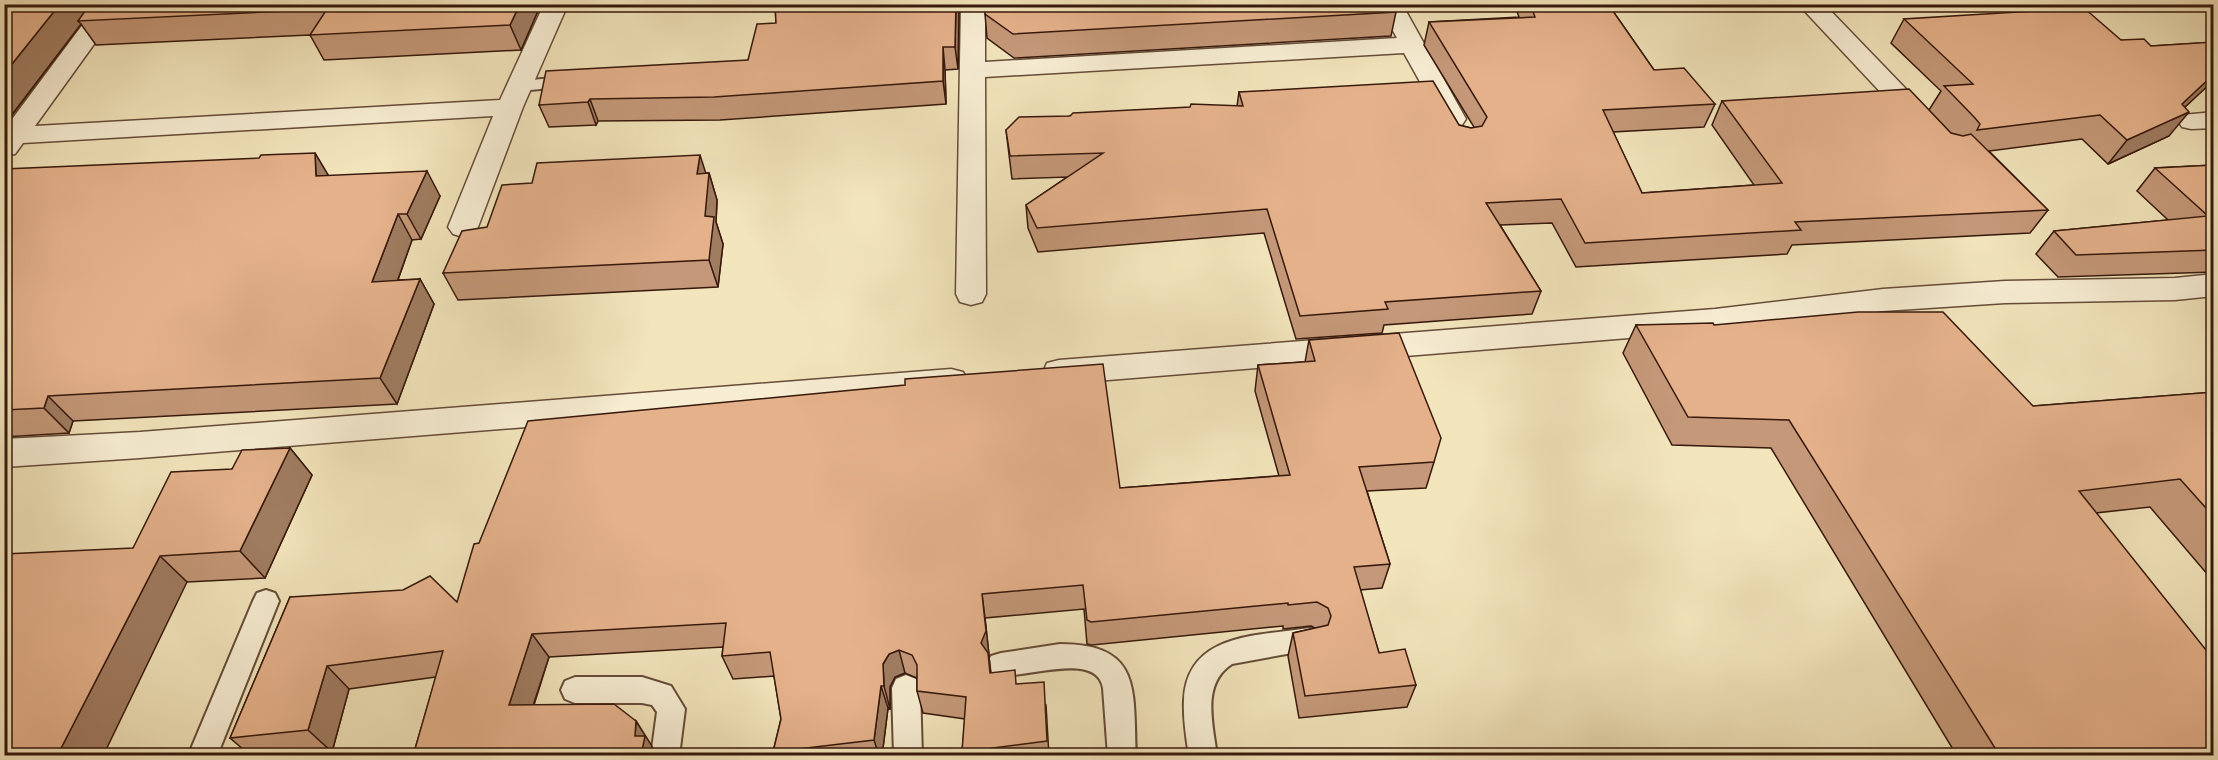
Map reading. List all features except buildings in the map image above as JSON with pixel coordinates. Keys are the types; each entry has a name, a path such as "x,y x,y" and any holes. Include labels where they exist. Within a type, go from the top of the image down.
{"street":[{"path":"10,142 111,4"},
{"path":"463,227 515,96 556,4"},
{"path":"971,294 973,4"},
{"path":"1390,4 1410,45 1465,141"},
{"path":"1810,4 1940,140"},
{"path":"973,70 1410,45"},
{"path":"10,142 515,96"},
{"path":"1024,375 1715,320 1883,300 2005,292 2175,289 2214,285"},
{"path":"4,453 140,445 979,378"}],"lane":[{"path":"515,96 589,80"},
{"path":"202,756 267,602"},
{"path":"1203,756 1196,698 1198,686 1210,664 1227,653 1310,639"},
{"path":"1001,666 1073,656 1082,656 1100,662 1113,673 1117,687 1122,756"},
{"path":"906,688 908,756"},
{"path":"575,690 642,690 661,695 671,708 665,756"}]}
